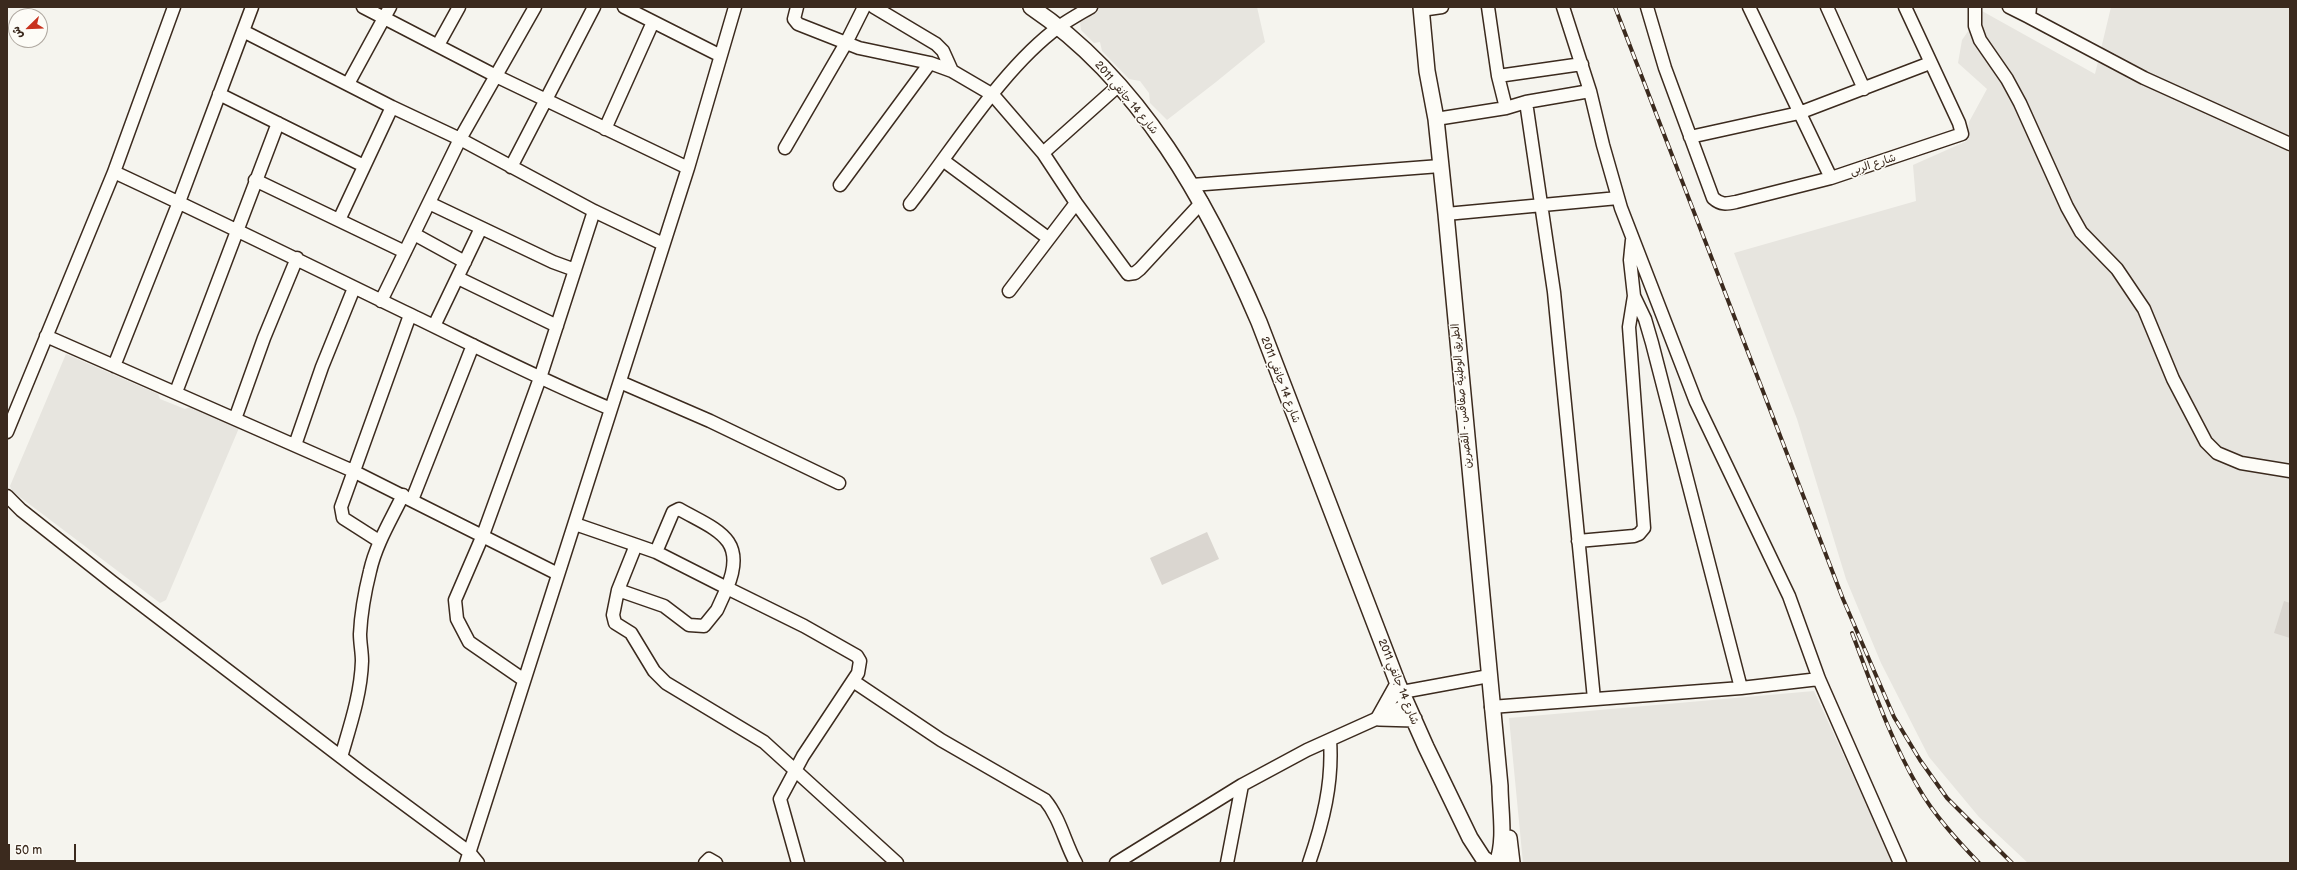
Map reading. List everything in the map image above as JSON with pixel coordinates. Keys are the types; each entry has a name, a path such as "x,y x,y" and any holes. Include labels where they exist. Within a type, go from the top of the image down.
{"main road":[{"name":"شارع 14 جانفي 2011","path":"1031,7 1060,26 1118,86 1155,130 1202,202 1235,266 1259,322 1402,694 1452,802 1476,849 1490,863"},
{"name":"الطريق الوطنية صفاقس - القصرين","path":"1421,8 1427,71 1436,119 1446,214 1491,707 1500,786 1502,841 1501,854 1497,863"},
{"path":"1379,718 1402,694"},
{"path":"1379,718 1414,719"},
{"name":"الطريق الوطنية صفاقس - القصرين","path":"1500,786 1505,805 1512,863"},
{"name":"شارع 14 جانفي 2011","path":"1452,802 1474,863"}],"street":[{"path":"7,432 114,172 174,7"},
{"path":"114,366 179,202 252,7"},
{"path":"363,7 387,12 438,45 496,76 688,168"},
{"path":"438,45 459,7"},
{"path":"382,301 460,139 536,7"},
{"path":"511,167 547,101 594,7"},
{"path":"626,7 719,55"},
{"path":"468,858 688,168 719,55 735,7"},
{"path":"797,7 794,15 794,21 846,43 930,63 952,70 992,94 1043,153 1076,203 1126,272 1132,274 1140,269 1202,202"},
{"path":"785,148 846,43 864,7"},
{"path":"874,7 936,44 944,51 952,70"},
{"path":"910,204 944,161 992,94 1023,60 1060,26 1091,7"},
{"path":"1421,8 1442,7"},
{"path":"1488,7 1498,76 1506,108"},
{"path":"1563,7 1590,91 1618,198 1696,402 1789,596 1818,679 1900,863"},
{"path":"1647,7 1656,41 1690,137 1714,198 1719,203 1725,204 1831,178 1749,7"},
{"path":"1827,7 1864,89"},
{"name":"شارع الربى","path":"1831,178 1962,134 1959,123 1905,7"},
{"path":"1976,7 1974,26 1980,40 2007,79 2020,103 2067,207 2081,232 2117,269 2144,309 2174,379 2206,442 2217,453 2241,463 2290,471"},
{"path":"2009,7 2030,12 2144,78 2290,144"},
{"path":"348,84 387,12"},
{"path":"606,129 653,22"},
{"path":"243,30 392,107 460,139 594,211 663,244"},
{"path":"840,185 930,63"},
{"path":"1690,137 1799,113 1930,63"},
{"path":"1498,76 1582,64"},
{"path":"1043,153 1118,86"},
{"path":"1436,119 1506,108 1526,102 1590,91"},
{"path":"219,94 364,166"},
{"path":"1526,102 1554,292 1594,699"},
{"path":"339,220 392,107"},
{"path":"176,392 255,180 278,123"},
{"path":"944,161 1048,238"},
{"path":"1192,185 1440,166"},
{"path":"114,172 297,258 354,288 540,378 611,409"},
{"path":"255,180 405,252"},
{"path":"1446,214 1618,198"},
{"path":"429,203 553,262 575,270"},
{"path":"1009,291 1076,203"},
{"path":"524,680 469,642 457,619 455,600 483,535 540,378 594,211"},
{"path":"434,326 458,278 464,262 482,228"},
{"path":"414,234 464,262"},
{"path":"1578,541 1634,536 1639,534 1644,528 1629,327 1634,296 1630,260 1632,237"},
{"path":"235,419 264,338 297,258"},
{"path":"458,278 557,326"},
{"path":"295,445 322,367 354,288"},
{"path":"1634,296 1645,319 1652,344 1741,688"},
{"path":"379,541 343,518 341,507 410,315"},
{"path":"46,336 353,471 558,574"},
{"path":"341,757 352,718 359,684 362,662 360,635 362,613 370,571 379,541 408,498 473,345"},
{"path":"620,382 710,421 839,483"},
{"path":"7,496 21,510 78,555 341,757 468,858 478,863"},
{"path":"618,590 664,606 689,625 698,627 704,626 717,610 733,574 733,550 729,540 718,531 679,509 674,512 656,552"},
{"path":"575,524 656,552 804,626 857,656 861,666 853,681 795,771 780,801 798,863"},
{"path":"636,545 618,590 613,615 614,623 631,632 654,671 666,683 764,742 897,863"},
{"path":"1116,863 1242,785 1330,740 1379,718 1402,694 1489,676"},
{"path":"1491,707 1741,688 1818,679"},
{"path":"853,681 941,740 1045,800 1053,809 1064,839 1076,863"},
{"path":"1309,863 1325,812 1332,767 1330,740"},
{"path":"1227,863 1242,785"},
{"path":"705,863 709,859 716,863"}],"shaded area":[{"path":"1100,7 1257,7 1265,42 1167,120 1150,103 1149,93 1140,81 1129,79 1102,51 1100,42 1094,43 1081,30 1080,22"},
{"path":"2111,7 2290,7 2290,863 2028,863 1979,817 1929,757 1881,663 1846,579 1797,419 1734,253 1916,201 1913,165 1967,141 1969,122 1987,89 1958,63 1962,40 1982,11 2095,74"},
{"path":"66,354 158,394 160,399 185,409 190,407 239,428 166,600 160,603 12,491 10,486"},
{"path":"1207,532 1219,559 1162,585 1150,558"},
{"path":"2284,601 2290,603 2290,638 2274,633"},
{"path":"1814,691 1893,863 1523,863 1509,718"}],"railway":[{"path":"1615,7 1843,599 1894,717 1920,760 1947,798 2012,863"},
{"path":"1852,633 1890,731 1908,769 1924,797 1939,817 1979,863"}]}
